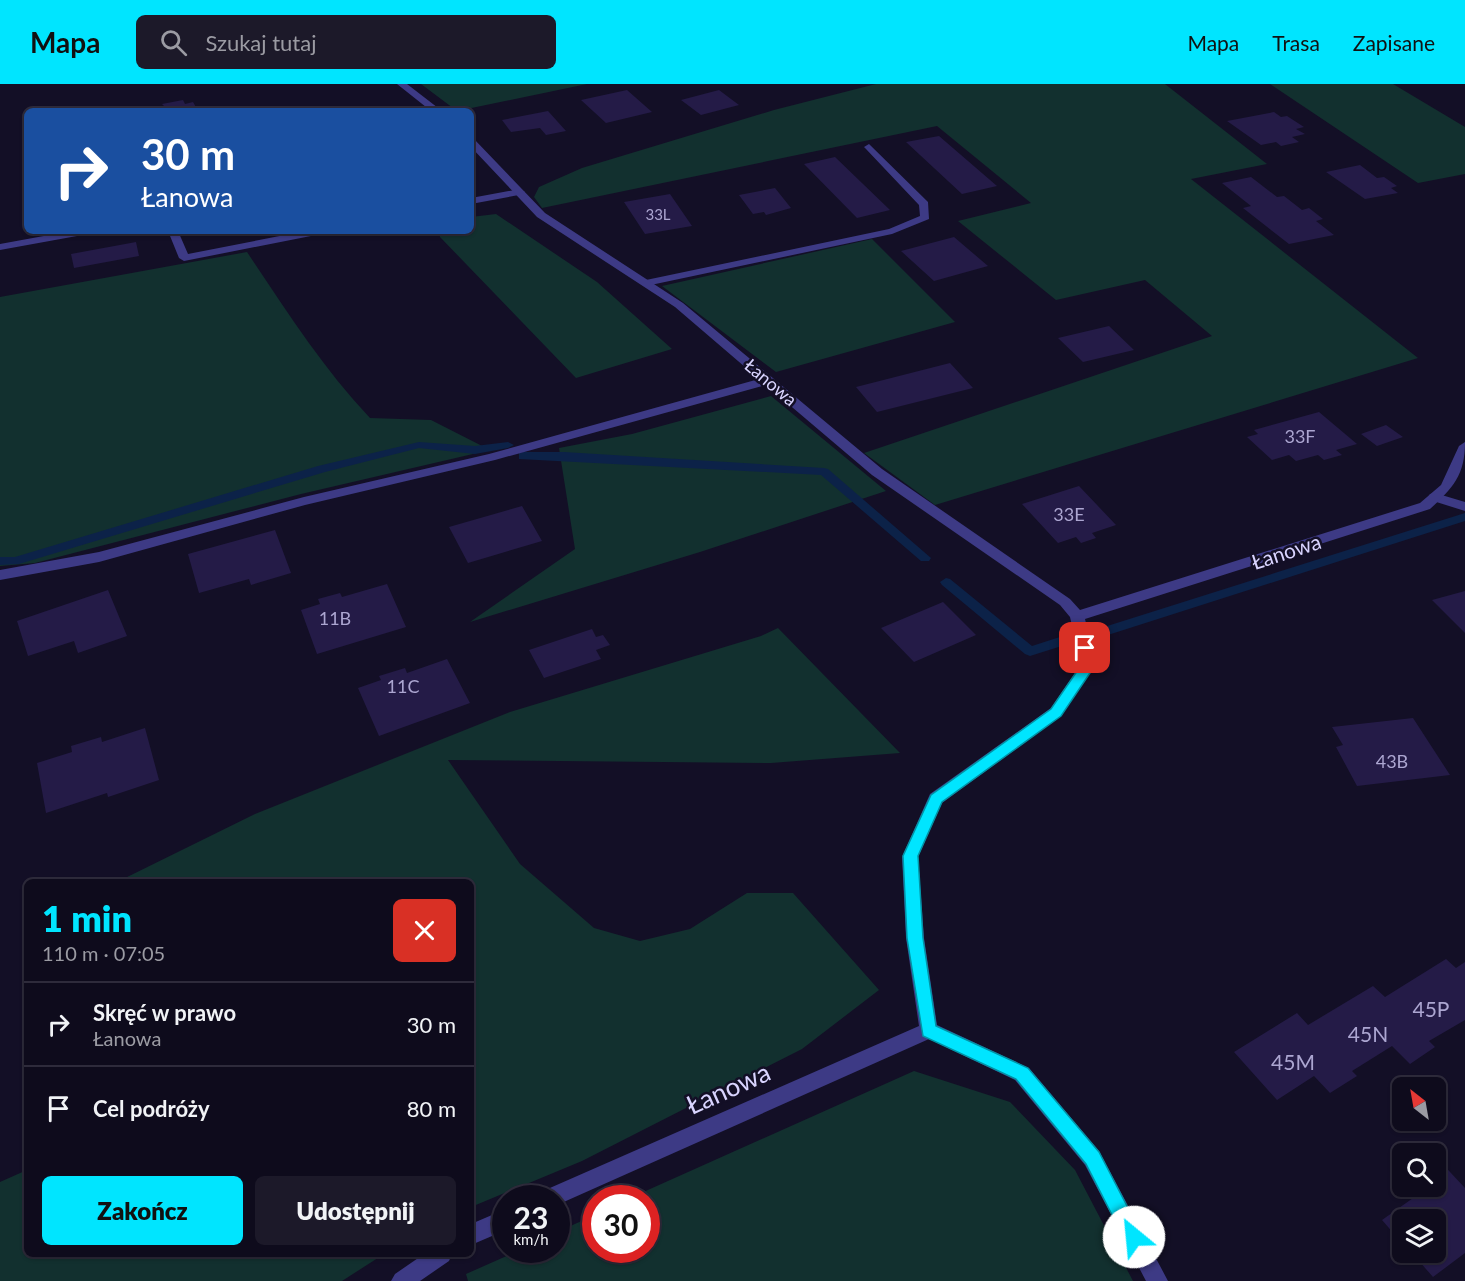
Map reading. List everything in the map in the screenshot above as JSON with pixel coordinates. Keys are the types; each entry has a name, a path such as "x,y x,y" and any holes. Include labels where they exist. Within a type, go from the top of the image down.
{"street":[{"path":"401,84 433,108"},
{"name":"Łanowa","path":"474,144 541,215 679,305 877,472 1065,602 1077,616 1425,506 1447,487 1465,446"},
{"path":"646,283 892,231 925,218 924,204 869,147"},
{"path":"474,200 520,192"},
{"path":"0,247 72,234"},
{"path":"174,234 184,258 306,234"},
{"path":"0,574 99,557 304,501 491,457 770,380"},
{"path":"1435,497 1465,507"},
{"path":"1077,616 1089,664 1056,712 936,799 910,856 915,938 929,1030 1022,1074 1092,1158 1157,1281"},
{"name":"Łanowa","path":"570,1189 929,1030"},
{"path":"474,1234 492,1225"},
{"path":"402,1281 438,1257"}],"green space":[{"path":"421,84 587,84 471,108 453,108"},
{"path":"876,84 1165,84 1267,164 1191,179 1418,358 935,505 864,453 1212,336 1145,280 1056,300 958,221 1031,203 937,126 542,208 534,197 539,187 582,168 774,110"},
{"path":"1270,84 1393,84 1465,127 1465,174 1418,183"},
{"path":"496,214 597,282 672,349 576,378 440,237 440,234 474,234 474,217"},
{"path":"872,239 955,322 776,372 662,286"},
{"path":"247,252 320,358 370,418 431,420 490,450 301,494 35,563 0,566 0,297"},
{"path":"771,396 886,491 700,552 470,622 575,549 559,448 632,434"},
{"path":"778,628 900,753 771,763 448,760 520,864 594,928 640,941 690,929 747,893 793,893 879,990 802,1049 582,1161 524,1185 492,1185 492,1198 474,1206 474,879 123,879 255,814 510,712 761,636"},
{"path":"914,1071 1010,1102 1075,1170 1133,1281 468,1281 466,1274 492,1262 570,1263 570,1226 582,1221 582,1263 660,1263 659,1185"},
{"path":"24,1171 24,1257 379,1257 342,1281 0,1281 0,1182"}],"building":[{"path":"627,90 652,112 606,123 581,100"},
{"path":"719,90 739,105 701,115 681,100"},
{"path":"183,100 185,104 193,102 196,108 156,108 164,106 162,104"},
{"path":"548,111 566,131 546,135 540,128 511,132 502,120"},
{"path":"1274,112 1281,117 1287,116 1304,127 1296,129 1305,134 1292,137 1299,142 1281,146 1276,142 1261,145 1227,121"},
{"path":"939,136 997,186 962,194 906,142"},
{"path":"835,157 890,210 857,218 804,164"},
{"path":"1360,165 1377,178 1384,177 1397,186 1391,188 1398,193 1365,199 1326,172"},
{"path":"1251,177 1277,197 1284,196 1302,210 1309,208 1323,219 1316,221 1334,235 1289,244 1243,208 1251,206 1222,183"},
{"path":"775,188 791,208 766,215 764,212 753,214 739,195"},
{"path":"670,194 692,226 645,234 624,202"},
{"path":"954,237 988,266 934,281 901,251"},
{"path":"136,242 139,256 74,268 71,254"},
{"path":"1109,326 1134,350 1083,362 1058,338"},
{"path":"950,363 973,388 877,412 856,387"},
{"path":"1319,412 1357,444 1336,450 1342,455 1324,460 1318,455 1296,461 1289,455 1272,460 1247,437 1258,434 1254,430"},
{"path":"1386,425 1403,437 1377,446 1361,434"},
{"path":"1079,486 1116,525 1092,533 1096,538 1081,543 1076,537 1058,543 1022,504"},
{"path":"522,506 542,541 468,563 449,527"},
{"path":"275,530 291,573 251,585 249,579 199,593 188,554"},
{"path":"387,584 406,627 317,654 301,610 320,604 318,599 340,593 342,597"},
{"path":"108,590 127,636 78,653 74,641 28,656 17,621"},
{"path":"1465,591 1465,633 1432,600"},
{"path":"943,602 976,635 914,662 881,628"},
{"path":"592,629 596,637 603,635 610,645 596,650 601,659 544,678 529,650"},
{"path":"447,659 470,703 379,736 358,688 381,680 379,676 405,668 407,673"},
{"path":"1413,718 1450,775 1357,786 1336,747 1343,745 1332,727"},
{"path":"145,728 159,780 108,797 107,793 46,813 37,763 72,752 71,746 101,737 102,742"},
{"path":"1446,959 1456,968 1465,962 1465,1020 1429,1041 1435,1047 1410,1064 1392,1046 1352,1071 1357,1076 1330,1093 1314,1076 1277,1100 1234,1052 1297,1013 1308,1025 1373,986 1385,997"},
{"path":"1446,1168 1465,1188 1465,1253 1433,1277 1421,1263 1446,1263 1446,1209 1398,1209 1415,1197 1446,1197"},
{"path":"1392,1213 1392,1232 1382,1220"}],"waterway":[{"path":"0,561 15,561 322,469 419,445 475,450 508,445"},
{"path":"523,456 564,456 824,472 925,558"},
{"path":"1106,631 1465,517"},
{"path":"946,582 1030,651 1063,641"}],"route":[{"path":"1085,648 1089,664 1056,712 936,799 910,856 915,938 929,1030 1022,1074 1092,1158 1134,1237"}]}
